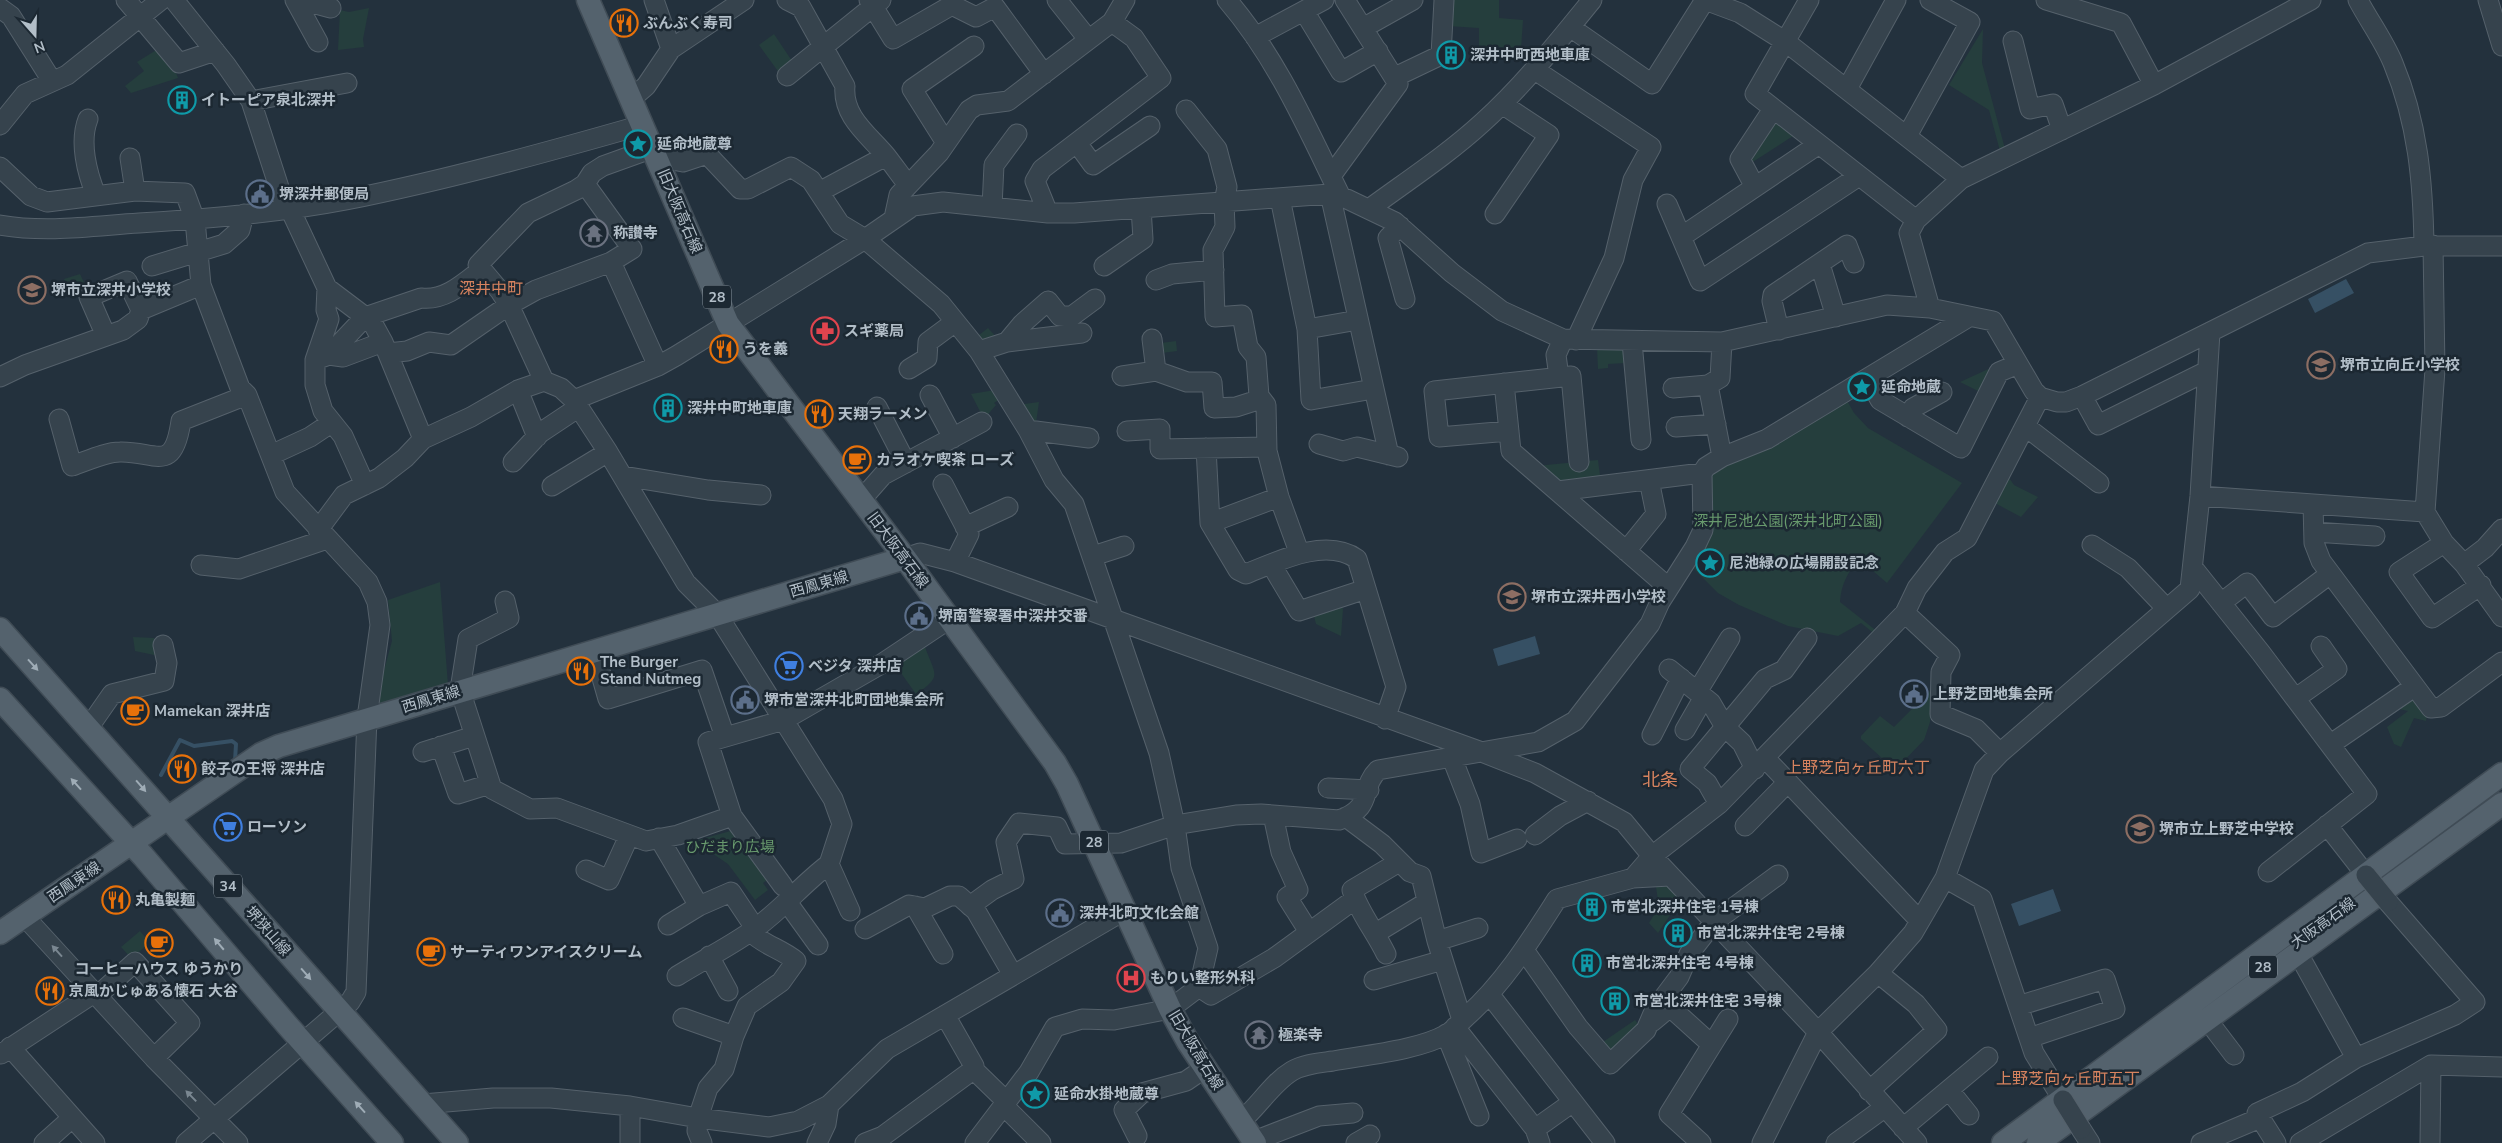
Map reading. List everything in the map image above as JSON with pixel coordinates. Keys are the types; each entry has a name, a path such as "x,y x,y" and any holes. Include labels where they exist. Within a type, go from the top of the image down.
{"main road":[{"name":"旧大阪高石線","path":"588,0 728,324 905,558 1055,763 1068,784 1170,1009 1205,1068 1255,1142"},
{"name":"西鳳東線","path":"0,933 260,754 367,718 905,558"},
{"name":"堺狭山線","path":"0,629 457,1143"},
{"path":"0,699 130,843 392,1143"},
{"path":"2003,1143 2502,774"},
{"name":"大阪高石線","path":"2022,1143 2334,915 2502,788"},
{"name":"大阪高石線","path":"2038,1143 2502,804"},
{"path":"2063,1143 2086,1136 2215,1030 2388,902 2502,821"}],"street":[{"path":"126,0 179,63 215,50"},
{"path":"0,125 25,94 67,75 162,0"},
{"path":"174,0 215,50 251,101 288,209 327,288 372,322 385,348 423,439"},
{"path":"295,0 318,42"},
{"path":"301,0 330,8"},
{"path":"654,0 671,49"},
{"path":"631,99 646,86 671,49 744,0"},
{"path":"787,0 801,7 845,86 844,98 848,109 864,133 886,156 908,185"},
{"path":"1057,0 1088,39"},
{"path":"1255,37 1324,0"},
{"path":"1334,189 1398,84 1345,0"},
{"path":"1363,28 1413,0"},
{"path":"1395,77 1442,55 1444,0"},
{"path":"1369,209 1452,149 1502,104 1535,70 1592,0"},
{"path":"1570,27 1652,84 1705,0 1743,6 1961,179"},
{"path":"1809,0 1755,94 1916,220"},
{"path":"1847,89 1896,0"},
{"path":"1907,136 1970,22 1930,0"},
{"path":"2046,0 2122,23 2154,84"},
{"path":"1930,308 1909,233 1916,220 1961,179 2154,84 2282,7 2311,0"},
{"path":"2358,0 2393,62 2415,126 2429,246 2435,369 2424,512 2444,544 2481,585 2502,617"},
{"path":"2488,0 2501,36"},
{"path":"787,76 874,2 893,39 952,4 976,18 996,7 1044,74"},
{"path":"1233,2 1281,77 1334,189 1358,320 1373,389 1394,456 1357,446 1343,451 1319,444"},
{"path":"894,218 899,195 946,143 969,110 978,106 1008,101 1088,39 1118,7 1134,38 1161,78 1042,170 1035,181 1048,213"},
{"path":"0,8 11,16 52,81"},
{"path":"1304,11 1341,72 1378,51"},
{"path":"2013,41 2030,109 2053,104 2062,130"},
{"path":"946,143 912,89 974,46"},
{"path":"1535,70 1651,147 1633,180 1614,258 1570,339 1556,355 1559,378"},
{"path":"251,101 347,82"},
{"path":"1495,214 1549,135 1502,104"},
{"path":"1755,187 1740,159 1773,109"},
{"path":"1186,110 1217,149 1227,187 1224,202 1225,227 1213,250 1215,317 1242,315 1248,347 1256,357 1261,399 1266,406 1266,446 1279,497 1299,552"},
{"path":"1110,117 1127,142"},
{"path":"88,119 83,131 89,179 96,195"},
{"path":"0,225 37,229 195,220 288,209 345,200 456,175 529,157 642,125"},
{"path":"1077,143 1093,165 1150,126"},
{"path":"992,207 994,164 1017,134"},
{"path":"1681,237 1819,144"},
{"path":"544,381 509,305 478,265 528,213 585,184 592,173 619,158 655,153 683,162 707,154 740,189 748,189 791,167 811,180 840,224 865,239 941,304 979,351 1028,430 1054,480 1074,504 1159,753 1175,825 1181,868 1208,948 1199,987 1170,1009 1114,1020 1082,1019 1055,1027 1030,1072 1004,1103 975,1143"},
{"path":"819,192 886,156"},
{"path":"130,158 135,191"},
{"path":"0,167 31,196 47,202 135,191 185,194 195,220 201,285 240,388 247,395 285,492 368,582 377,602 380,625 379,648 367,718 356,992 350,1002 338,1010 186,1143"},
{"path":"1667,204 1700,281 1859,176"},
{"path":"322,358 343,357 385,348 407,351 429,342 451,345 509,305 566,277 610,262 632,249 585,184"},
{"path":"513,462 537,437 577,404 658,366 865,239 913,206 943,202 1048,213 1280,198 1334,189 1400,226 1452,273 1502,311 1570,339 1632,342 1722,342 1887,306 1930,308 1967,318 1994,321 2018,364 2040,397 2066,402 2082,396 2368,253 2429,246 2502,246"},
{"path":"1280,198 1307,329 1311,400 1373,389"},
{"path":"1104,266 1143,239 1141,208"},
{"path":"152,266 198,254 233,238 240,230 244,214"},
{"path":"1400,226 1388,238 1405,299"},
{"path":"1779,330 1772,301 1773,295 1847,245 1854,263"},
{"path":"610,262 658,366"},
{"path":"1820,264 1836,317"},
{"path":"322,358 365,317 421,298 430,299 447,293 482,270"},
{"path":"1156,280 1172,274 1214,270"},
{"path":"0,377 123,330 138,319 141,310 127,281 89,298 106,336"},
{"path":"141,310 201,285"},
{"path":"327,288 326,310 329,320 315,385 323,411 331,424 343,436 364,485"},
{"path":"1007,342 1022,324 1048,301 1060,316 1072,316 1095,299"},
{"path":"970,906 992,890 1014,879 1006,842 1019,823 1057,828 1065,844 1128,841 1175,825 1236,815 1274,815 1339,820 1346,817 1365,802 1374,774 1378,770 1538,742 1575,721 1650,624 1660,602 1703,530 1702,473 1706,467 1722,457 1767,439 1967,318"},
{"path":"1307,329 1358,320"},
{"path":"909,369 927,358 928,342 954,322"},
{"path":"1762,1143 1818,1032 1878,973 1913,934 1945,878 1984,770 2000,753 2190,589 2194,569 2200,496 2210,332"},
{"path":"979,351 1007,342 1082,333"},
{"path":"1152,339 1156,370"},
{"path":"1632,342 1641,440"},
{"path":"1673,388 1708,385 1720,378 1722,342"},
{"path":"1868,378 1880,400 1961,448 2000,372 2018,364"},
{"path":"1122,376 1156,370 1187,382 1212,382 1214,408 1236,407 1261,399"},
{"path":"2082,396 2098,425 2207,370"},
{"path":"1509,431 1439,437 1434,391 1571,376 1579,462"},
{"path":"201,565 239,568 323,535 344,495 379,478 405,458 423,439 471,417 518,390 544,381 561,388 577,404 608,452 686,583 717,614 834,798 842,824 829,864 785,894 753,930 677,976"},
{"path":"1504,383 1511,451 1669,588"},
{"path":"1708,385 1722,457"},
{"path":"518,390 537,437"},
{"path":"1908,417 1913,408 1942,392"},
{"path":"59,419 72,466 119,452 153,458 172,451 178,442 181,421 247,395"},
{"path":"930,395 953,438"},
{"path":"1633,878 1652,856 1719,804 1905,613 1917,588 1945,552 1967,538 2040,397"},
{"path":"877,407 906,463"},
{"path":"861,500 883,475 982,422"},
{"path":"271,454 310,437 331,424"},
{"path":"1676,427 1716,424"},
{"path":"2025,426 2099,484"},
{"path":"1127,431 1160,429 1160,449 1266,446"},
{"path":"1028,430 1089,438"},
{"path":"1206,448 1210,523 1238,570 1246,574 1299,552 1346,551 1357,559 1396,687 1386,719"},
{"path":"552,486 608,452"},
{"path":"1558,491 1702,473"},
{"path":"623,476 708,490 761,495"},
{"path":"1626,551 1656,514 1649,480"},
{"path":"943,484 969,534 955,562"},
{"path":"2200,496 2424,512"},
{"path":"1210,523 1279,497"},
{"path":"2313,504 2314,543 2330,574 2431,708 2441,707 2502,662"},
{"path":"965,526 1008,506"},
{"path":"2464,564 2485,548 2502,529"},
{"path":"2314,532 2375,536"},
{"path":"2444,544 2399,572 2432,618 2481,585"},
{"path":"2092,545 2128,568 2167,609"},
{"path":"1093,556 1124,546"},
{"path":"905,558 920,553 955,562 1534,773 1588,801 1624,822 1670,876 1818,1032 1884,1108 1918,1143"},
{"path":"1271,564 1300,611 1366,589"},
{"path":"2194,569 2296,698 2367,794 2268,872"},
{"path":"2220,603 2247,583 2272,617 2330,574"},
{"path":"505,600 509,618 468,639 460,690 492,790 520,806 530,809 557,808 646,841 678,835 732,816"},
{"path":"1905,613 1950,655 1941,672 1940,714 1976,729 2000,753"},
{"path":"818,945 732,816 708,742 784,720 883,662 949,619"},
{"path":"1685,730 1730,638"},
{"path":"1719,804 1707,783 1690,769 1765,679 1784,670 1807,638"},
{"path":"89,727 112,694 164,681 167,663 163,645"},
{"path":"2296,698 2337,669 2321,646"},
{"path":"594,650 608,699 702,670 725,736"},
{"path":"1652,735 1675,673 1711,703 1725,727 1760,764 1788,782 1920,921"},
{"path":"2331,744 2414,687"},
{"path":"474,736 432,749 458,794 490,784"},
{"path":"1452,758 1470,804 1482,853 1526,837 1588,801"},
{"path":"1745,826 1788,782"},
{"path":"1328,788 1369,790"},
{"path":"1274,815 1281,852 1298,890 1287,897 1309,932"},
{"path":"1346,817 1382,844 1410,872 1421,876 1443,960 1454,1027 1479,1116"},
{"path":"2202,1143 2259,1116 2356,1058 2455,1015 2475,1002 2388,902 2327,825"},
{"path":"586,870 609,880 629,836"},
{"path":"659,838 699,906"},
{"path":"1386,954 1376,933 1355,899 1352,890 1399,862"},
{"path":"829,864 850,911"},
{"path":"1524,950 1578,1027 1610,1064 1646,1030 1655,1009 1679,977 1689,954 1714,922 1778,875"},
{"path":"1241,1121 1293,1070 1308,1065 1436,1040 1454,1027 1490,995 1524,950 1557,899 1633,878 1670,876"},
{"path":"1945,878 1982,899 2034,1053 2086,1136"},
{"path":"668,925 699,906 731,892 758,939 796,961 781,982 747,1006 734,1036 724,1069 708,1088 698,1118 697,1131 702,1143"},
{"path":"866,929 909,905 924,908 950,896 960,896 976,911 1013,975"},
{"path":"1199,987 1211,995 1274,958 1355,899"},
{"path":"1376,933 1427,902"},
{"path":"915,906 943,954"},
{"path":"423,1104 519,1097 551,1098 630,1106 698,1118 769,1127 798,1121 830,1105 887,1049 1125,910"},
{"path":"24,916 234,1142"},
{"path":"1437,941 1478,928"},
{"path":"709,956 728,991"},
{"path":"1374,980 1443,960"},
{"path":"95,1143 5,1051 95,994 135,962 190,1023 154,1058"},
{"path":"2304,964 2356,1058"},
{"path":"1869,1091 1937,1030 1916,1004 1878,973"},
{"path":"2018,1006 2104,979 2115,1009 2029,1038"},
{"path":"1490,995 1605,1143"},
{"path":"1648,1024 1670,1007 1712,1045"},
{"path":"865,1143 885,1140 974,1066 945,1015"},
{"path":"683,1018 734,1036"},
{"path":"1701,1143 1669,1114 1728,1019"},
{"path":"1454,1027 1538,1136 1573,1102"},
{"path":"2215,1030 2234,1056"},
{"path":"1903,1128 1988,1057"},
{"path":"2430,1143 2431,1065"},
{"path":"2311,1140 2431,1065 2502,1067"},
{"path":"972,1068 1041,1143"},
{"path":"1134,1141 1124,1110 1142,1094 1186,1081 1205,1068"},
{"path":"1949,1090 1969,1114"},
{"path":"817,1143 826,1124 830,1105"},
{"path":"630,1106 630,1143"},
{"path":"1836,1143 1884,1108"},
{"path":"1255,1142 1319,1116 1353,1113"},
{"path":"2259,1116 2276,1143"},
{"path":"44,1143 72,1118"}],"green space":[{"path":"1448,0 1499,0 1499,18 1523,20 1521,49 1543,54 1540,57 1496,46 1479,47 1479,28 1448,26"},
{"path":"369,8 363,39 364,47 338,50 340,10 349,12"},
{"path":"1983,29 1982,63 2005,149 2000,151 1989,110 1949,85"},
{"path":"774,34 794,64 780,74 759,45"},
{"path":"158,49 175,70 178,78 131,93 125,86 144,71 137,62"},
{"path":"1775,122 1793,136 1748,165 1747,159"},
{"path":"80,274 89,293 84,295 80,289 70,293 64,279"},
{"path":"988,328 999,340 983,345 974,339"},
{"path":"1176,341 1177,351 1162,353 1161,343"},
{"path":"1597,348 1621,348 1625,352 1626,363 1608,364 1608,368 1598,369"},
{"path":"2008,360 1984,394 1960,382"},
{"path":"995,390 1000,399 994,403 996,405 984,419 971,394"},
{"name":"深井尼池公園(深井北町公園)","path":"1845,397 1854,413 1868,428 1962,483 1887,583 1859,559 1848,574 1840,602 1878,632 1876,635 1861,623 1838,636 1788,626 1739,605 1718,593 1691,566 1708,475"},
{"path":"1039,402 1036,423 1017,405"},
{"path":"1598,460 1601,483 1561,487 1536,466"},
{"path":"2007,475 2014,485 2038,497 2021,517 1993,502"},
{"path":"440,582 448,685 377,708 380,685 392,641 388,600"},
{"path":"1341,603 1343,609 1341,636 1316,624 1313,612"},
{"path":"133,637 154,638 159,656 135,651"},
{"path":"925,647 934,669 934,674 930,683 916,694 896,666"},
{"path":"1931,690 1930,722 1924,740 1895,770 1861,739 1861,736 1880,716 1894,727"},
{"path":"2411,697 2416,698 2427,715 2426,721 2414,718 2401,747 2394,744 2387,727 2408,711 2395,708"},
{"name":"ひだまり広場","path":"738,829 767,880 763,883 768,890 755,900 728,864 694,841"},
{"path":"1670,886 1681,899 1658,933 1649,923 1659,907 1656,887"},
{"path":"140,931 150,943 131,958 121,947"},
{"path":"1635,1020 1638,1024 1636,1030 1613,1053 1600,1044"}],"water":[{"path":"2346,279 2354,293 2315,313 2308,299"},
{"path":"1535,636 1540,654 1498,666 1493,649"},
{"path":"2053,889 2061,911 2019,926 2011,904"}],"waterway":[{"path":"161,775 180,740 194,746 232,741 236,744 235,761"}],"place":[{"name":"ぶんぶく寿司","path":"624,23"},
{"name":"深井中町西地車庫","path":"1451,55"},
{"name":"イトーピア泉北深井","path":"182,100"},
{"name":"延命地蔵尊","path":"638,144"},
{"name":"堺深井郵便局","path":"260,194"},
{"name":"称讃寺","path":"594,233"},
{"name":"堺市立深井小学校","path":"32,290"},
{"name":"スギ薬局","path":"825,331"},
{"name":"うを義","path":"724,349"},
{"name":"堺市立向丘小学校","path":"2321,365"},
{"name":"延命地蔵","path":"1862,387"},
{"name":"深井中町地車庫","path":"668,408"},
{"name":"天翔ラーメン","path":"819,414"},
{"name":"カラオケ喫茶 ローズ","path":"857,460"},
{"name":"尼池緑の広場開設記念","path":"1710,563"},
{"name":"堺市立深井西小学校","path":"1512,597"},
{"name":"堺南警察署中深井交番","path":"919,616"},
{"name":"ベジタ 深井店","path":"789,666"},
{"name":"The Burger Stand Nutmeg","path":"581,671"},
{"name":"上野芝団地集会所","path":"1914,694"},
{"name":"堺市営深井北町団地集会所","path":"745,700"},
{"name":"Mamekan 深井店","path":"135,711"},
{"name":"餃子の王将 深井店","path":"182,769"},
{"name":"ローソン","path":"228,827"},
{"name":"堺市立上野芝中学校","path":"2140,829"},
{"name":"丸亀製麺","path":"116,900"},
{"name":"市営北深井住宅 1号棟","path":"1592,907"},
{"name":"深井北町文化会館","path":"1060,913"},
{"name":"市営北深井住宅 2号棟","path":"1678,933"},
{"name":"コーヒーハウス ゆうかり","path":"159,943"},
{"name":"サーティワンアイスクリーム","path":"431,952"},
{"name":"市営北深井住宅 4号棟","path":"1587,963"},
{"name":"もりい整形外科","path":"1131,978"},
{"name":"京風かじゅある懐石 大谷","path":"50,991"},
{"name":"市営北深井住宅 3号棟","path":"1615,1001"},
{"name":"極楽寺","path":"1259,1035"},
{"name":"延命水掛地蔵尊","path":"1035,1094"}],"district":[{"name":"深井中町","path":"491,289"},
{"name":"上野芝向ヶ丘町六丁","path":"1858,768"},
{"name":"北条","path":"1660,780"},
{"name":"上野芝向ヶ丘町五丁","path":"2068,1079"}]}
